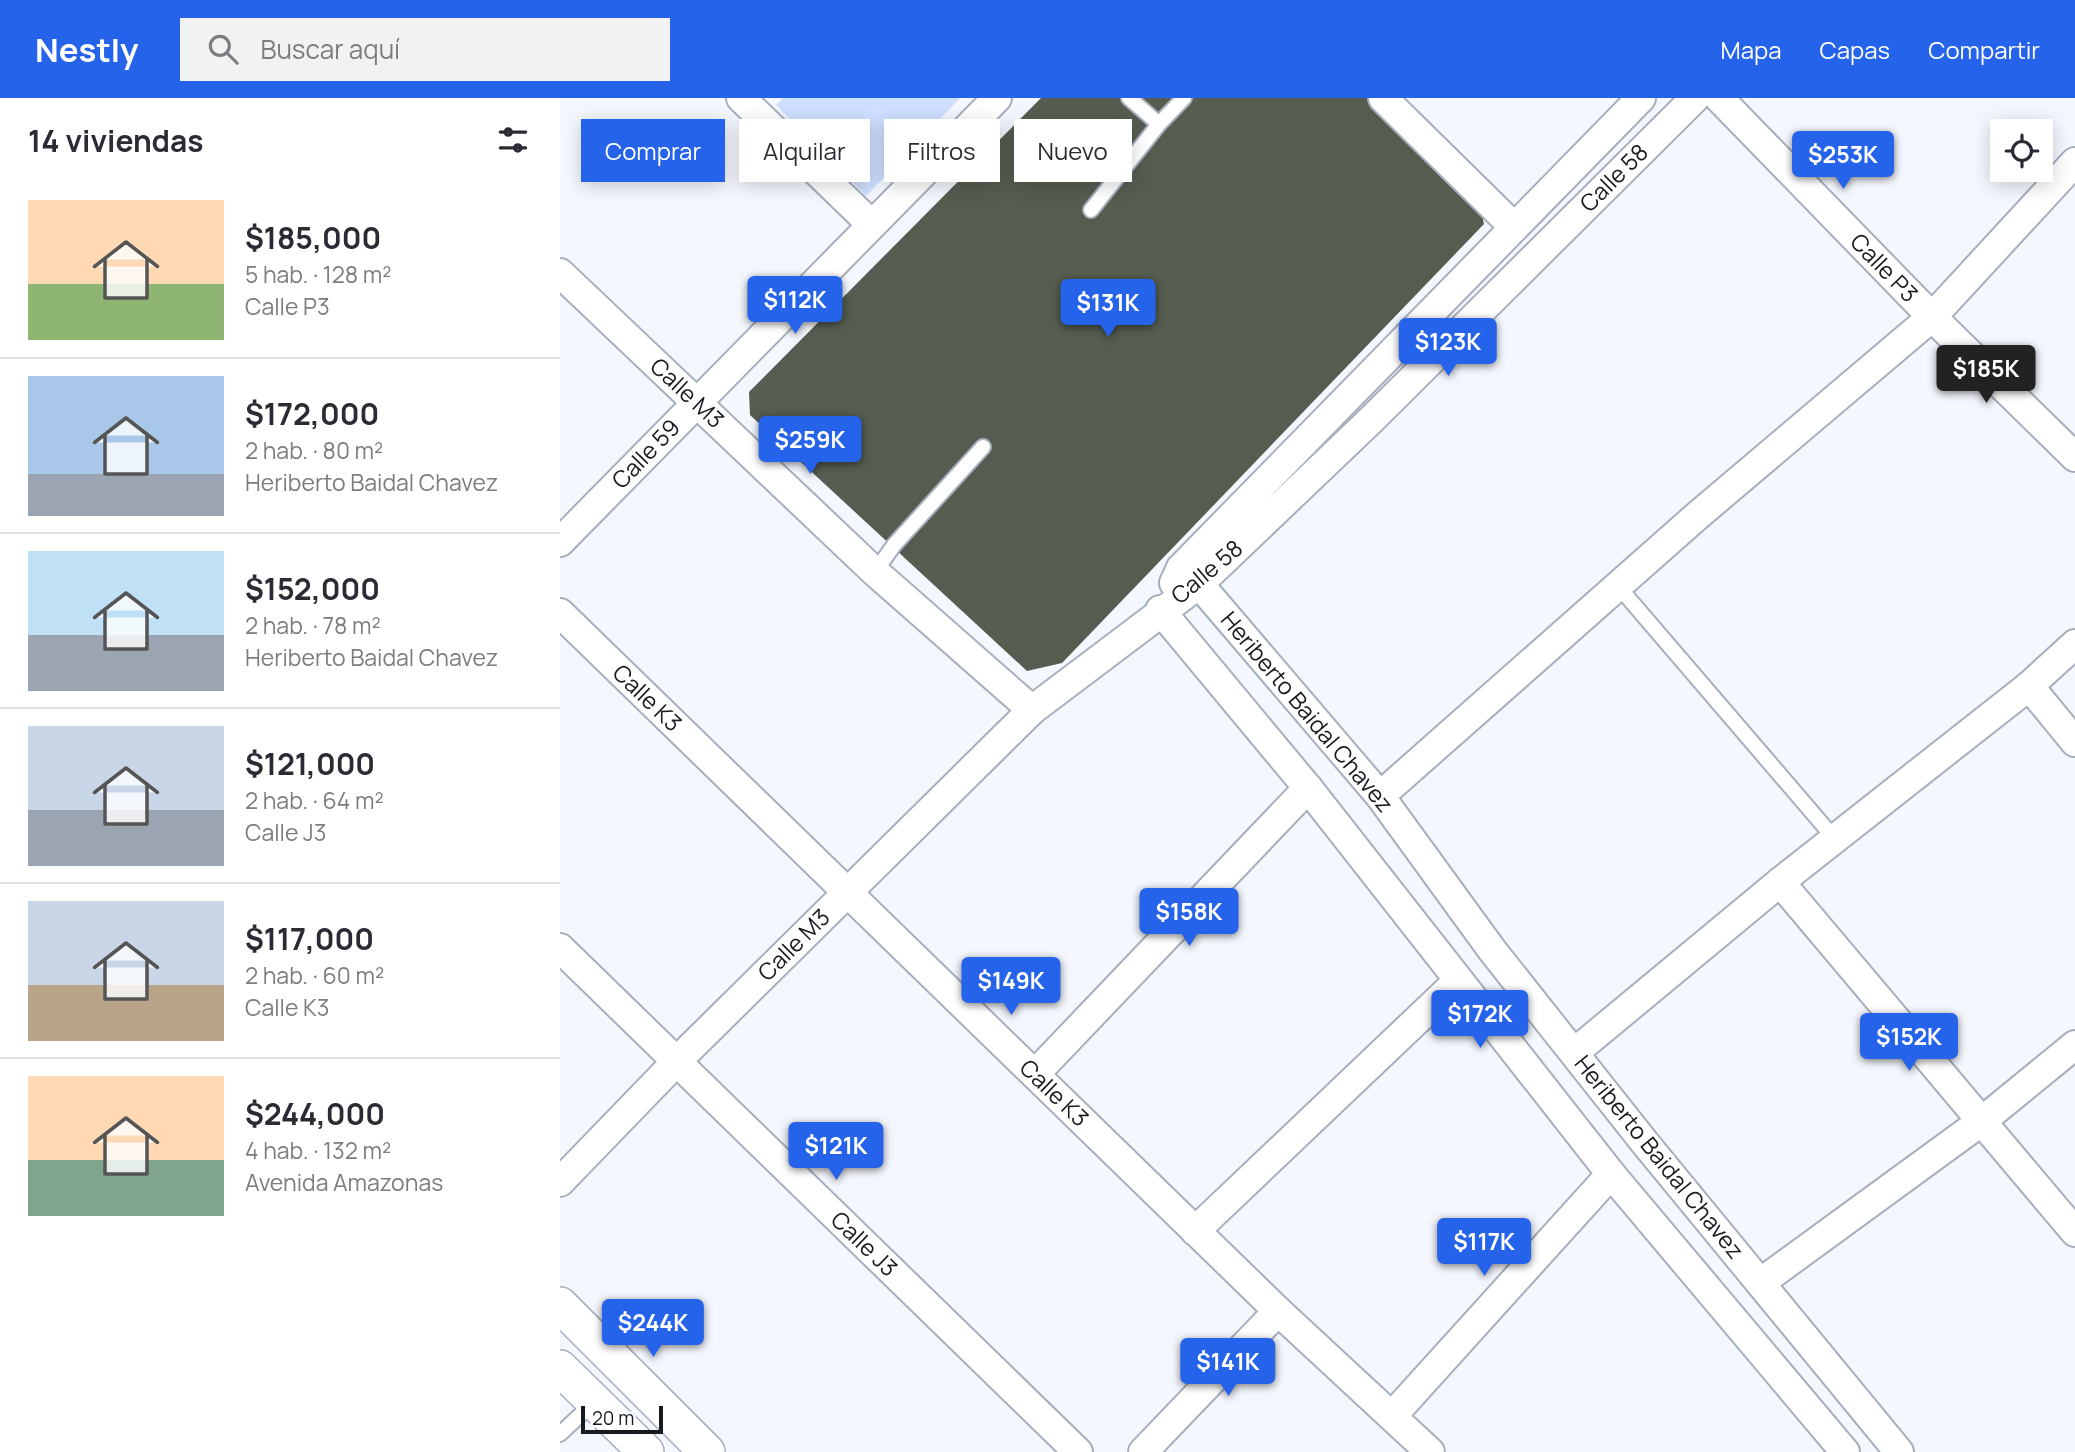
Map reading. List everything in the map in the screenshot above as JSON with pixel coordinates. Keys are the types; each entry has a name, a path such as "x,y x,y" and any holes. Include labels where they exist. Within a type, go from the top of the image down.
{"street":[{"path":"741,98 871,224"},
{"name":"Calle 59","path":"560,542 997,98"},
{"path":"1382,98 1514,227"},
{"name":"Calle 58","path":"1160,610 1514,227 1641,98"},
{"name":"Calle 58","path":"1190,576 1373,418 1695,98"},
{"name":"Calle P3","path":"1719,98 1932,317 2075,457"},
{"path":"1380,796 1618,586 1932,317 2075,162"},
{"name":"Calle M3","path":"560,273 875,572 1032,710"},
{"name":"Heriberto Baidal Chavez","path":"1190,576 1380,796 1492,950 1899,1452"},
{"name":"Heriberto Baidal Chavez","path":"1160,610 1308,789 1611,1174 1845,1452"},
{"name":"Calle M3","path":"560,1182 677,1061 1032,710 1160,610"},
{"name":"Calle K3","path":"560,613 1195,1231 1430,1452"},
{"path":"1575,1052 1780,882 2029,686 2075,644"},
{"path":"2029,686 2075,743"},
{"path":"1035,1074 1308,789"},
{"path":"1780,882 2075,1232"},
{"name":"Calle J3","path":"560,948 1078,1452"},
{"path":"1195,1231 1458,982"},
{"path":"1760,1283 1982,1121 2075,1045"},
{"path":"1393,1415 1611,1174"},
{"path":"560,1305 707,1452"},
{"path":"1143,1452 1278,1311"},
{"path":"560,1368 646,1452"}],"lane":[{"path":"1129,98 1159,124"},
{"path":"1091,210 1159,124 1184,98"},
{"path":"875,572 894,545 983,447"},
{"path":"1618,586 1835,839"},
{"path":"560,1434 594,1402"}],"shaded area":[{"path":"783,98 960,98 940,119 884,119 884,177 866,196 852,182 870,182 870,119 790,119 776,105"}],"building":[{"path":"1041,98 1375,98 1479,200 1484,224 1062,663 1027,671 750,415 749,392 958,182 1000,182 1000,139 1014,125 1014,182 1132,182 1132,119 1020,119"}]}
